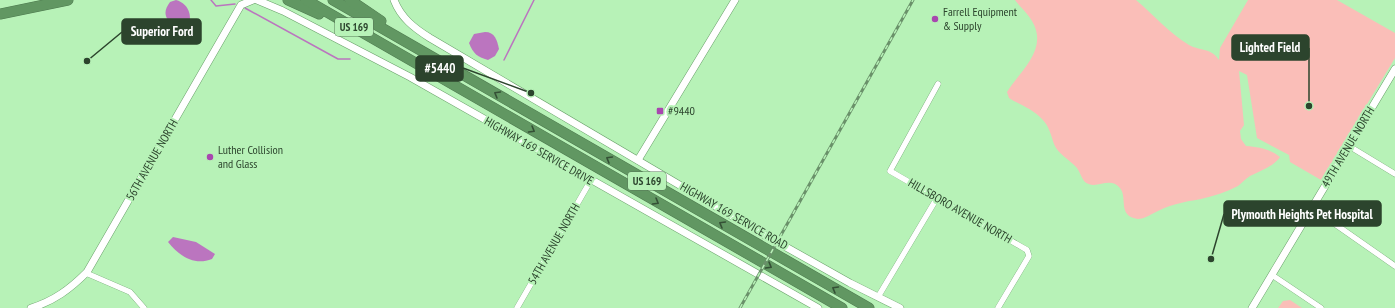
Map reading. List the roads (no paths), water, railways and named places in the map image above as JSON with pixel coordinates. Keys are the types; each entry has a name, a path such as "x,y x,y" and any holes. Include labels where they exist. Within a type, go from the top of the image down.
{"highway":[{"path":"0,14 68,0"},
{"path":"288,0 401,54"},
{"name":"US 169","path":"306,0 842,308"},
{"name":"US 169","path":"333,0 869,308"},
{"path":"350,0 401,34 426,54"}],"street":[{"name":"56TH AVENUE NORTH","path":"31,308 44,306 70,289 86,273 241,5 249,0"},
{"name":"HIGHWAY 169 SERVICE DRIVE","path":"257,0 289,14 384,64 818,308"},
{"name":"HIGHWAY 169 SERVICE ROAD","path":"394,0 403,17 418,31 831,272 900,308"},
{"path":"638,160 735,0"},
{"name":"49TH AVENUE NORTH","path":"1252,308 1395,69"},
{"name":"HILLSBORO AVENUE NORTH","path":"938,84 890,170 1027,250 1029,256 998,308"},
{"path":"1349,146 1395,174"},
{"name":"54TH AVENUE NORTH","path":"517,308 590,180"},
{"path":"878,297 937,198"},
{"path":"1312,208 1395,266"},
{"path":"86,273 130,292 144,308"},
{"path":"1272,275 1321,308"}],"waterway":[{"path":"211,0 216,6 235,4"},
{"path":"504,60 534,0"},
{"path":"245,8 338,59 350,59"}],"railway":[{"path":"740,308 913,0"}],"place":[{"name":"Farrell Equipment & Supply","path":"935,19"},
{"name":"Superior Ford","path":"87,61"},
{"name":"#5440","path":"531,93"},
{"name":"Lighted Field","path":"1309,106"},
{"name":"#9440","path":"660,111"},
{"name":"Luther Collision and Glass","path":"210,157"},
{"name":"Plymouth Heights Pet Hospital","path":"1211,259"}]}
